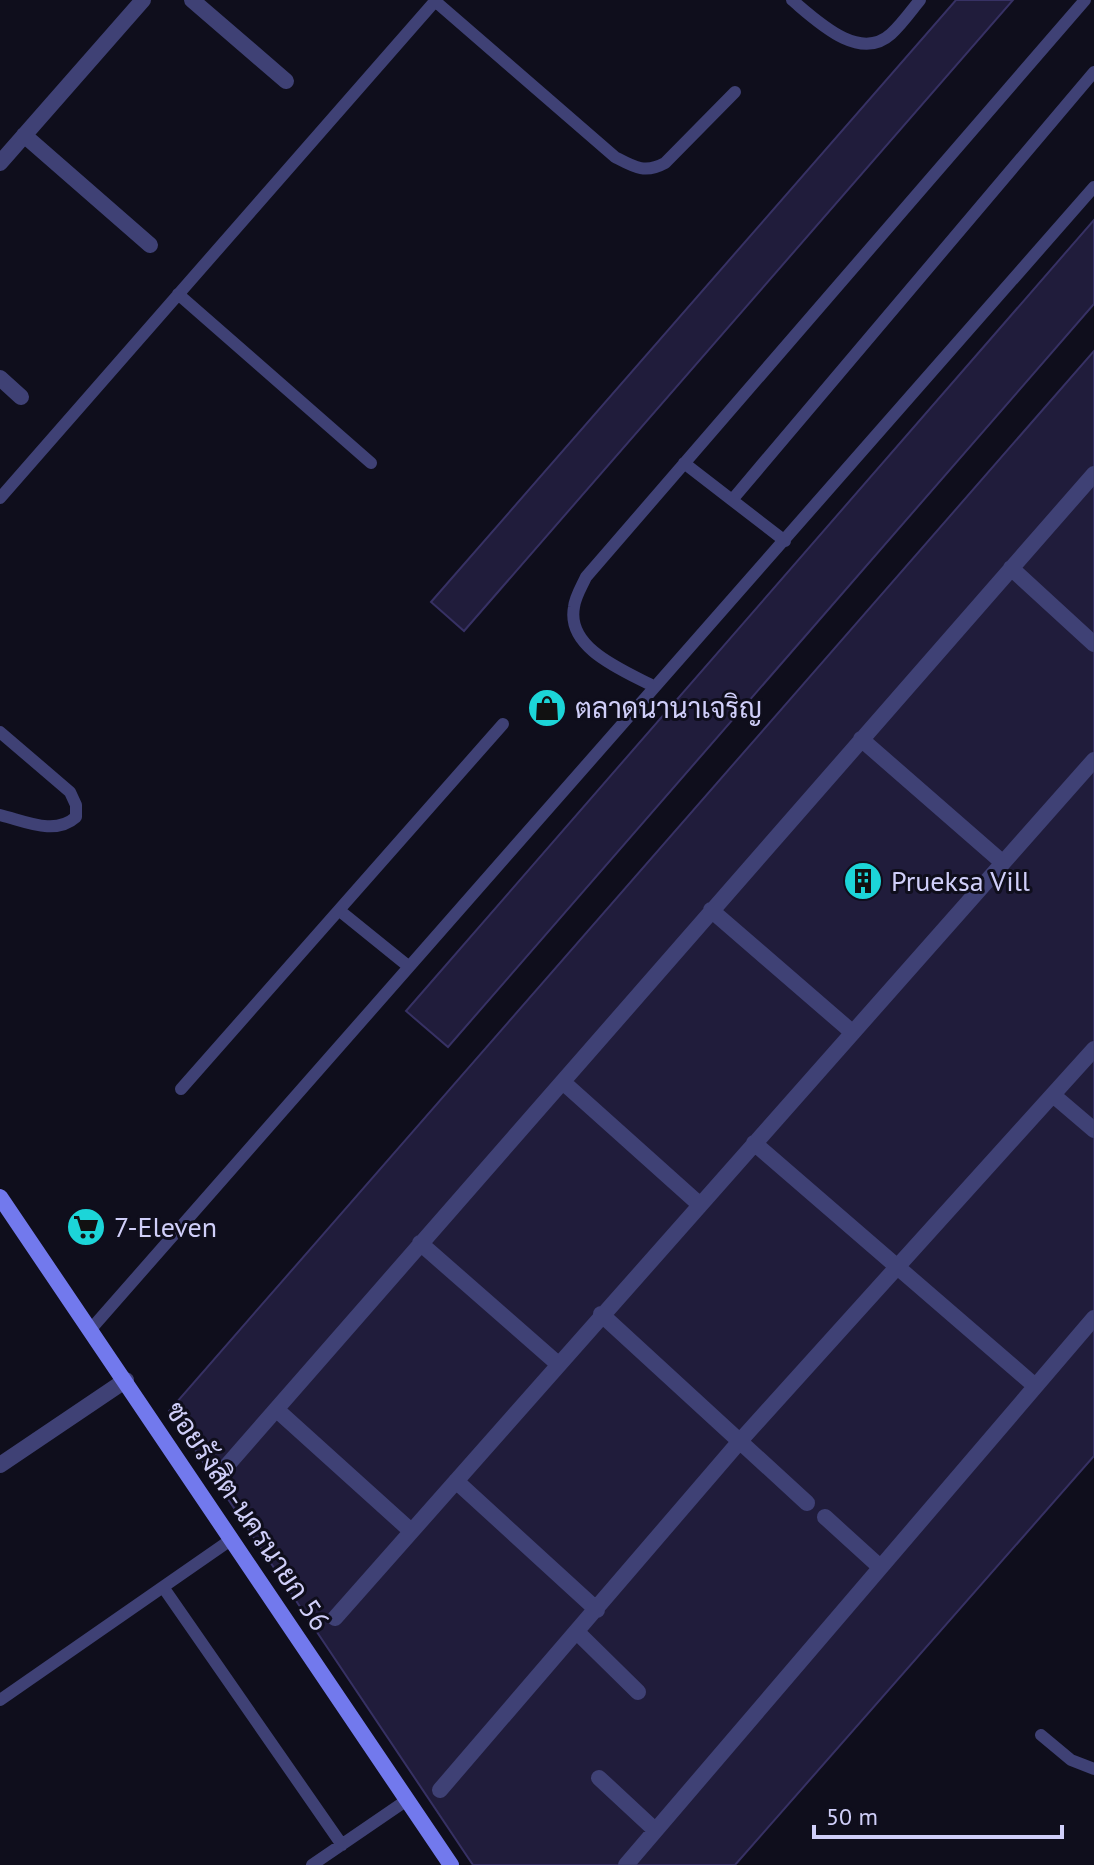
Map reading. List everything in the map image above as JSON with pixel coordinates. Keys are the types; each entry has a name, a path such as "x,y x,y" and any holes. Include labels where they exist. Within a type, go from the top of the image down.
{"street":[{"path":"0,163 143,0"},
{"path":"192,0 286,81"},
{"path":"24,135 150,245"},
{"path":"0,378 21,397"},
{"path":"224,1469 1094,474"},
{"path":"1011,568 1094,644"},
{"path":"861,739 1002,862"},
{"path":"335,1618 1094,760"},
{"path":"711,910 852,1032"},
{"path":"440,1790 740,1441 1094,1049"},
{"path":"564,1083 699,1204"},
{"path":"1053,1095 1094,1130"},
{"path":"754,1143 900,1266 1034,1385"},
{"name":"ซอยรังสิต-นครนายก 56","path":"0,1197 451,1865"},
{"path":"420,1243 558,1364"},
{"path":"601,1314 807,1503"},
{"path":"626,1865 1094,1318"},
{"path":"0,1465 126,1380"},
{"path":"277,1410 411,1531"},
{"path":"456,1481 597,1610"},
{"path":"825,1517 880,1567"},
{"path":"577,1632 638,1692"},
{"path":"599,1778 655,1830"}],"lane":[{"path":"792,0 825,28 853,42 873,43 889,36 920,0"},
{"path":"655,687 606,661 585,643 574,624 574,606 586,577 1085,0"},
{"path":"0,498 435,1 615,157 638,169 652,170 665,163 735,92"},
{"path":"732,500 1094,72"},
{"path":"91,1329 1094,187"},
{"path":"178,294 371,463"},
{"path":"684,463 785,541"},
{"path":"181,1089 503,724"},
{"path":"0,732 70,792 76,805 76,817 66,826 38,824 0,815"},
{"path":"340,911 408,966"},
{"path":"0,1700 232,1539"},
{"path":"163,1587 342,1845"},
{"path":"1041,1735 1071,1760 1094,1769"},
{"path":"312,1865 407,1800"}],"building":[{"path":"956,0 1013,0 464,631 431,602"},
{"path":"1094,220 1094,304 448,1047 406,1011"},
{"name":"Prueksa Vill","path":"1094,351 1094,1456 735,1865 473,1865 169,1411"}],"place":[{"name":"ตลาดนานาเจริญ","path":"547,708"},
{"name":"Prueksa Vill","path":"863,881"},
{"name":"7-Eleven","path":"86,1227"}]}
